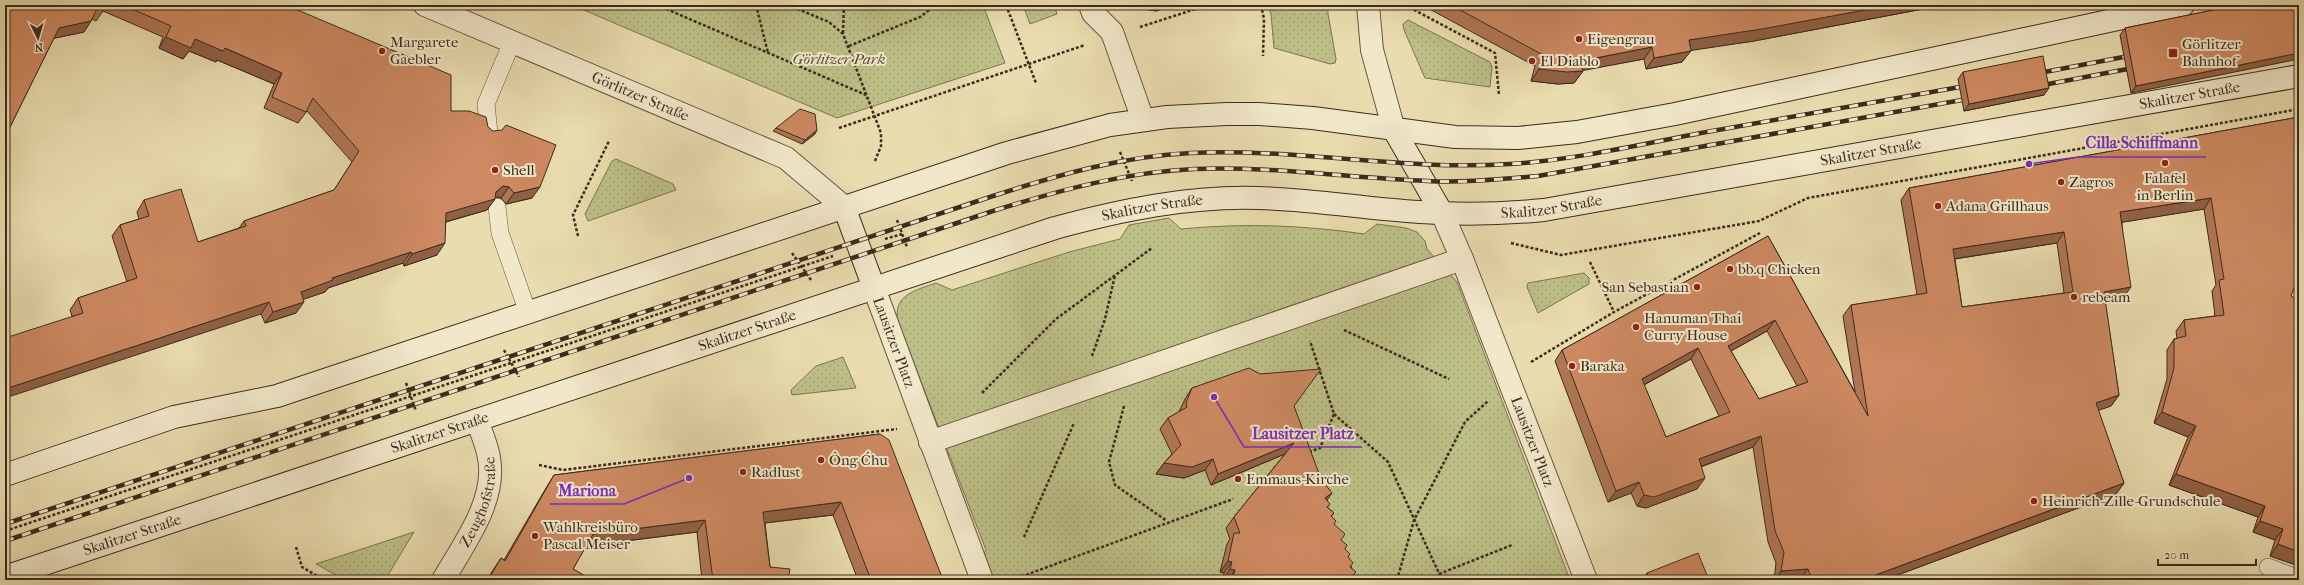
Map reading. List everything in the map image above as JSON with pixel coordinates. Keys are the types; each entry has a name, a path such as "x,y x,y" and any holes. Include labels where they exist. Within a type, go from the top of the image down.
{"main road":[{"name":"Görlitzer Straße","path":"425,5 786,158 844,207"},
{"path":"1090,5 1093,13 1114,36 1143,120"},
{"path":"1368,5 1372,50 1394,130 1442,213"},
{"path":"5,475 174,417 277,396 844,207 1053,140 1110,125 1194,115 1259,114 1313,118 1455,137 1486,138 1551,135 1599,129 2183,5"},
{"name":"Skalitzer Straße","path":"5,577 1055,228 1123,210 1168,203 1256,198 1315,201 1442,213 1495,214 1544,210 2299,76"},
{"path":"844,207 874,288"},
{"name":"Lausitzer Platz","path":"1442,213 1462,259 1586,580"},
{"path":"930,442 1462,259"},
{"name":"Lausitzer Platz","path":"874,288 982,580"},
{"name":"Zeughofstraße","path":"443,580 472,530 489,492 489,459 477,420"}],"lane":[{"path":"489,133 486,104 512,42"},
{"path":"497,207 500,233 528,313"},
{"path":"2268,567 2299,579"}],"path":[{"path":"657,5 866,95"},
{"path":"756,5 768,53"},
{"path":"788,5 828,22 843,34 849,46 881,133 881,146 875,161"},
{"path":"843,34 844,5"},
{"path":"849,46 920,16 936,5"},
{"path":"1006,5 1036,83"},
{"path":"840,128 1208,5"},
{"path":"1261,5 1264,19 1263,56"},
{"path":"1405,5 1495,54 1499,95"},
{"path":"1506,243 1513,243 1561,256 1759,221 1808,198 2299,109"},
{"path":"578,236 573,215 609,141"},
{"path":"1118,146 1134,186"},
{"path":"894,214 909,253"},
{"path":"1397,580 1414,520 1465,422 1534,359 1614,312 1760,233"},
{"path":"883,240 902,234"},
{"path":"979,395 1056,319 1152,248"},
{"path":"789,249 814,284"},
{"path":"5,531 411,395 838,255"},
{"path":"1590,262 1614,312"},
{"path":"1339,328 1449,379"},
{"path":"1307,333 1334,414 1388,462 1442,580"},
{"path":"501,345 522,381"},
{"path":"406,381 417,413"},
{"path":"1125,403 1109,462 1115,485 1167,522"},
{"path":"1307,453 1320,448 1334,414"},
{"path":"539,465 563,470 893,431 903,427"},
{"path":"1012,580 1233,499"},
{"path":"1439,574 1512,545"},
{"path":"296,547 302,567 324,580"}],"green space":[{"name":"Görlitzer Park","path":"572,5 983,5 1005,63 837,118"},
{"path":"1023,5 1054,5 1057,14 1030,24"},
{"path":"1268,5 1328,5 1328,14 1336,59 1335,63 1330,64 1274,48 1271,14"},
{"path":"1408,20 1490,62 1492,67 1490,87 1425,78 1404,30 1403,24"},
{"path":"616,159 673,184 676,190 588,221 585,214 612,161"},
{"path":"1169,218 1181,229 1227,226 1273,226 1364,234 1377,224 1406,228 1417,232 1425,241 1427,249 1457,282 1570,580 992,580 983,555 986,550 898,322 897,313 899,306 907,295 936,283 952,290 1069,252 1120,239 1129,225"},
{"path":"1584,273 1589,278 1589,284 1538,313 1527,287 1528,283"},
{"path":"843,357 856,388 792,395 791,390 816,366"},
{"path":"414,532 385,580 345,580 316,564"}],"building":[{"path":"5,5 106,5 103,10 98,7 91,21 59,28 9,129 5,127"},
{"path":"123,5 286,5 451,75 451,111 469,111 486,117 488,127 493,131 502,130 506,125 556,145 540,187 514,193 509,187 503,186 496,192 495,199 446,213 445,243 412,254 411,252 332,278 333,280 301,292 304,302 273,312 269,302 5,389 5,338 83,313 78,298 137,278 120,225 149,216 144,200 181,189 198,242 246,226 244,221 334,190 359,151 313,98 306,112 272,97 282,73 225,48 223,51 195,39 191,48 166,37 171,26"},
{"path":"1451,5 1892,5 1762,29 1689,40 1691,51 1654,58 1652,47 1580,61 1583,71 1567,72 1539,69 1543,55"},
{"path":"2238,5 2299,5 2299,53 2136,86 2125,28"},
{"path":"2043,56 2049,88 1969,104 1963,72"},
{"path":"800,109 815,114 817,130 805,140 776,128"},
{"path":"2299,117 2299,267 2295,276 2298,277 2291,296 2299,301 2299,552 2278,544 2283,529 2260,521 2265,506 2176,474 2196,426 2162,412 2174,368 2174,339 2186,336 2184,320 2224,315 2219,280 2224,279 2211,198 2120,212 2131,287 2104,292 2119,395 2096,403 2124,483 1862,580 1812,580 1808,569 1781,571 1784,552 1775,531 1761,436 1699,459 1705,478 1654,497 1644,495 1639,482 1616,491 1562,350 1768,236 1868,416 1851,305 1927,293 1909,188","holes":["2064,232 2073,292 1962,307 1953,249","1775,320 1808,382 1759,399 1728,346","1698,348 1730,412 1666,437 1642,379"]},
{"name":"Emmaus-Kirche","path":"1249,368 1260,374 1321,369 1294,406 1321,479 1332,493 1325,498 1330,504 1327,507 1334,513 1331,516 1336,521 1334,524 1345,534 1341,540 1347,545 1345,549 1350,554 1348,557 1353,563 1350,567 1356,572 1353,575 1359,580 1238,580 1233,578 1235,570 1230,569 1232,562 1228,561 1234,533 1240,533 1234,517 1294,443 1218,474 1213,459 1192,467 1164,463 1181,445 1168,418 1187,407 1186,403 1192,388"},
{"path":"880,434 889,440 943,580 871,580 841,502 763,512 770,567 790,569 788,580 713,580 705,520 593,534 573,569 592,580 488,580 501,558 505,561 554,475"},
{"path":"1698,553 1709,580 1650,580 1647,573"}],"railway":[{"path":"2034,74 2134,55"},
{"path":"2038,86 2138,67"},
{"path":"5,524 993,196 1066,174 1116,162 1166,155 1231,152 1430,165 1510,164 1534,162 1606,152 1701,133 1971,85"},
{"path":"5,541 996,210 1094,183 1144,174 1194,169 1252,169 1398,180 1441,181 1538,176 1973,98"}],"place":[{"name":"Eigengrau","path":"1579,39"},
{"name":"Margarete Gaebler","path":"382,51"},
{"name":"Görlitzer Bahnhof","path":"2173,53"},
{"name":"El Diablo","path":"1532,61"},
{"name":"Falafel in Berlin","path":"2165,163"},
{"name":"Cilla Schiffmann","path":"2029,164"},
{"name":"Shell","path":"495,170"},
{"name":"Zagros","path":"2061,182"},
{"name":"Adana Grillhaus","path":"1938,206"},
{"name":"bb.q Chicken","path":"1730,269"},
{"name":"San Sebastian","path":"1697,287"},
{"name":"rebeam","path":"2074,297"},
{"name":"Hanuman Thai Curry House","path":"1636,327"},
{"name":"Baraka","path":"1572,366"},
{"name":"Lausitzer Platz","path":"1214,397"},
{"name":"Ông Ćhu","path":"821,460"},
{"name":"Radlust","path":"743,472"},
{"name":"Mariona","path":"689,478"},
{"name":"Emmaus-Kirche","path":"1238,479"},
{"name":"Heinrich-Zille-Grundschule","path":"2034,501"},
{"name":"Wahlkreisbüro Pascal Meiser","path":"535,536"}]}
